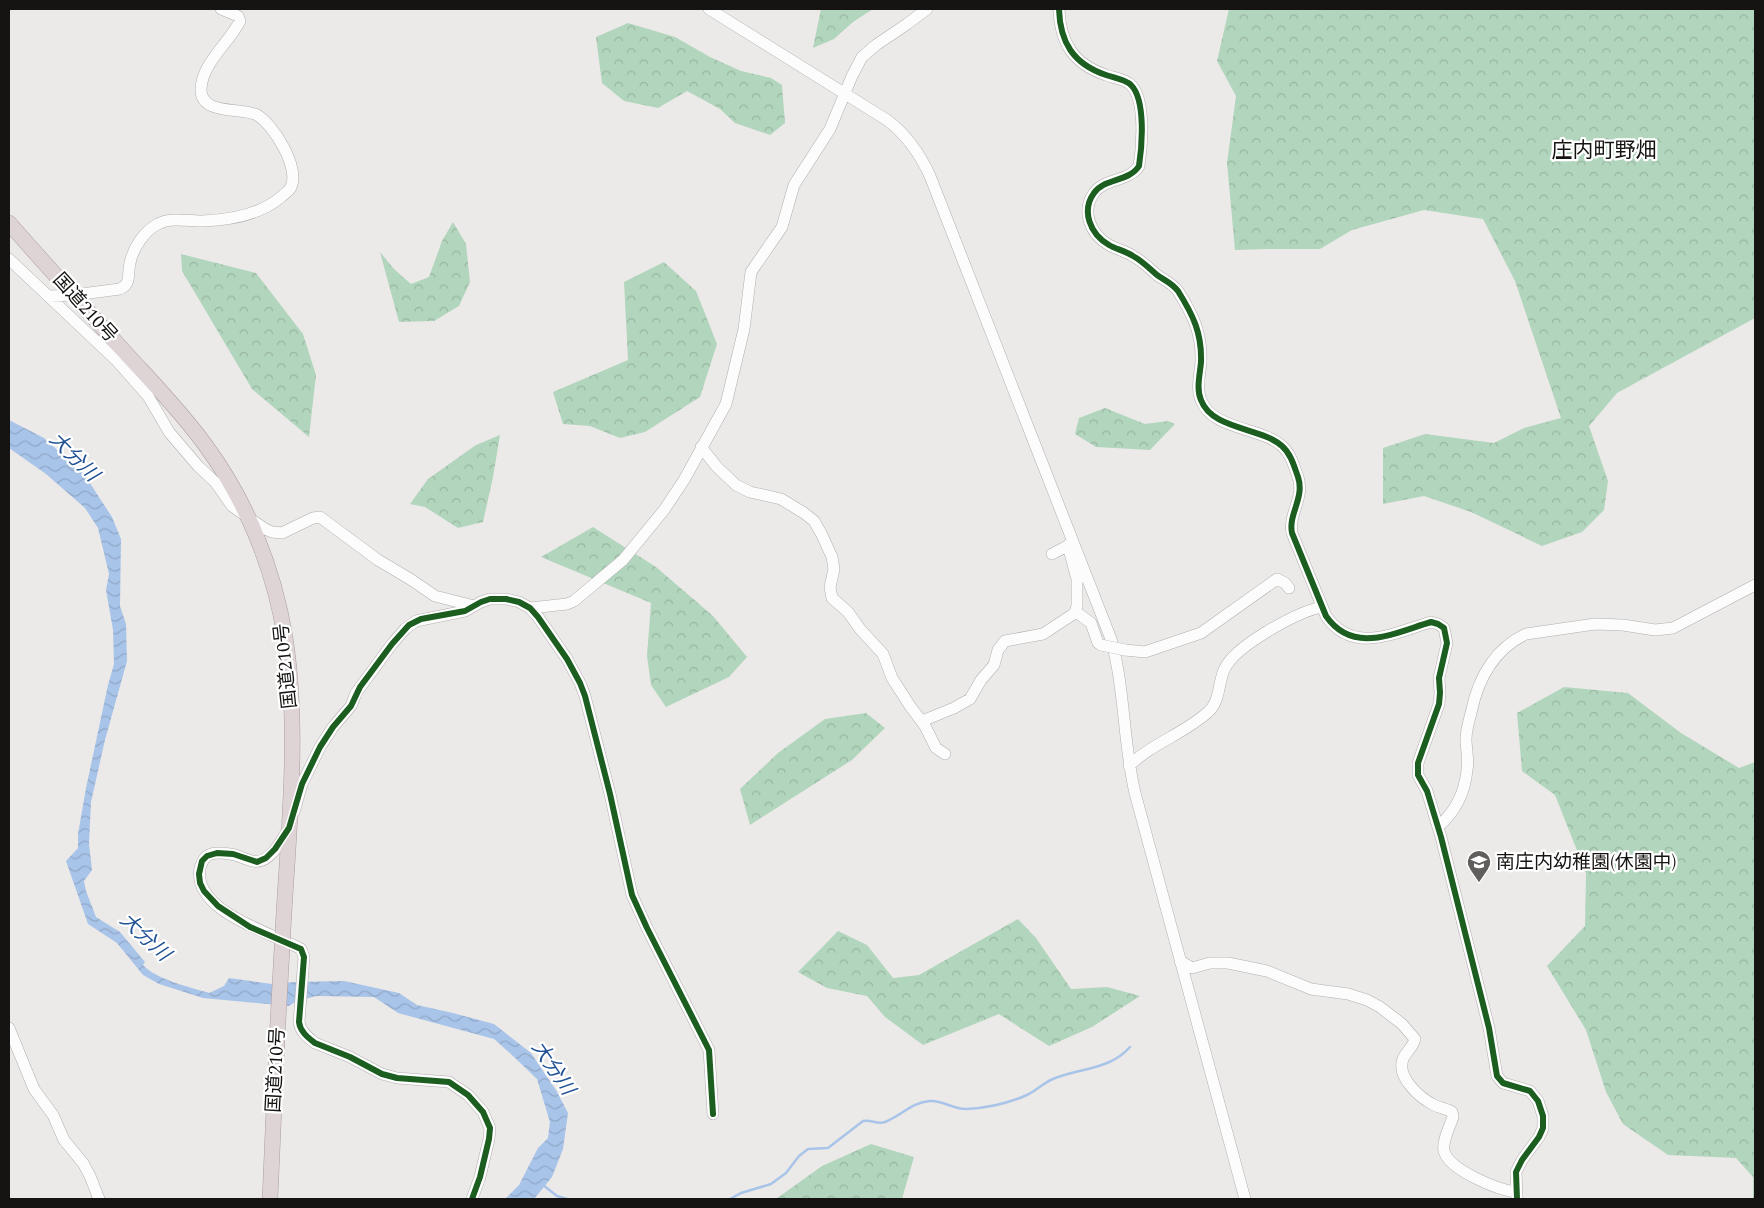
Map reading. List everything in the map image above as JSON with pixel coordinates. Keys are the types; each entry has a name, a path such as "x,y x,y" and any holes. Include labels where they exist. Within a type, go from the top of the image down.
{"highway":[{"name":"国道210号","path":"9,223 155,385 205,444 230,484 248,519 263,553 272,582 284,630 288,658 292,738 270,1199"}],"street":[{"path":"49,296 120,289 126,286 129,278 130,263 135,250 146,232 157,224 169,220 205,221 252,214 273,204 291,189 293,172 289,158 266,122 256,115 245,112 220,110 201,95 201,87 207,70 240,21 238,16 221,9"},
{"path":"709,9 878,114 898,129 917,151 927,169 1072,543 1105,621 1115,653 1134,793 1246,1199"},
{"path":"530,608 567,604 574,601 623,560 664,510 684,480 726,404 745,320 751,272 782,227 794,186 834,122 857,66 868,51 927,9"},
{"path":"1059,9 1065,41 1075,58 1098,72 1129,83 1135,91 1140,108 1142,126 1139,166 1133,173 1108,183 1094,192 1087,209 1090,223 1096,233 1108,244 1140,260 1178,291 1194,318 1198,332 1201,354 1199,390 1200,399 1204,406 1214,416 1228,424 1271,439 1281,445 1287,452 1294,464 1300,485 1291,529 1321,607 1335,627 1341,633 1352,638 1372,639 1431,622 1444,628 1447,643 1439,678 1439,704 1417,767 1418,775 1427,791 1438,827 1489,1028 1497,1076 1503,1083 1530,1091 1538,1101 1543,1116 1543,1128 1539,1137 1522,1160 1516,1172 1516,1196 1475,1179 1446,1155 1444,1144 1453,1117 1452,1112 1436,1106 1424,1098 1416,1092 1408,1081 1402,1066 1403,1058 1415,1040 1413,1035 1402,1024 1380,1007 1367,1000 1348,994 1304,988 1268,971 1228,963 1210,963 1192,968 1180,960"},
{"path":"9,259 117,361 143,390 169,432 198,466 216,483 232,506 248,519 265,529 277,533 313,518 320,517 378,560 435,596 474,606"},
{"path":"702,447 716,466 736,485 750,492 781,499 814,521 832,557 834,568 830,587 832,598 848,612 860,629 883,654 892,678 922,721 936,748 945,754"},
{"path":"1052,554 1072,543"},
{"path":"922,721 954,708 970,698 994,664 998,650 1005,641 1047,633 1076,612 1078,579 1068,549 1072,543"},
{"path":"1076,612 1091,624 1100,645 1145,652 1201,633 1277,578 1289,588"},
{"path":"1438,827 1450,816 1459,802 1468,769 1466,739 1474,700 1482,677 1502,649 1526,634 1595,624 1623,625 1655,630 1673,628 1755,585"},
{"path":"472,1199 480,1177 490,1128 486,1116 471,1098 449,1082 389,1076 315,1043 308,1038 300,1028 299,1014 303,953 297,947 250,927 222,910 204,891 200,883 201,865 207,856 226,853 252,861 260,861 275,850 289,828 302,784 320,747 333,727 351,706 360,687 396,639 416,621 465,611 490,599 519,602 530,608 538,617 567,659 585,696 610,794 632,895 709,1050 713,1114"},
{"path":"1129,766 1148,750 1208,712 1216,701 1224,670 1250,642 1298,615 1321,607"},
{"path":"9,1028 34,1089 53,1115 64,1140 83,1163 99,1199"}],"green space":[{"path":"821,9 873,9 853,22 834,39 813,48"},
{"path":"1229,9 1755,9 1755,318 1617,393 1589,426 1608,481 1604,510 1582,532 1542,546 1471,512 1424,496 1383,504 1383,448 1425,434 1494,443 1524,428 1561,418 1515,281 1483,219 1424,210 1352,230 1320,249 1235,250 1227,163 1236,96 1217,61"},
{"path":"628,23 675,37 710,57 741,71 771,78 782,85 785,123 770,135 735,123 720,109 687,91 658,108 624,101 602,83 596,37"},
{"path":"453,222 466,244 470,282 459,306 434,321 399,322 380,252 394,269 411,284 429,277 442,241"},
{"path":"181,254 256,273 303,334 316,375 309,437 252,389 182,271"},
{"path":"664,262 696,291 717,344 700,397 645,432 620,438 590,426 563,424 553,392 628,360 624,282"},
{"path":"1105,408 1145,424 1168,421 1175,424 1150,450 1096,447 1075,434 1079,418"},
{"path":"500,435 483,522 458,528 425,507 410,504 428,479 476,445"},
{"path":"593,527 656,567 713,616 747,657 729,677 666,707 651,685 647,656 651,603 541,557"},
{"path":"1564,687 1628,693 1681,733 1739,768 1755,762 1755,1199 1753,1199 1753,1177 1736,1158 1668,1155 1623,1124 1606,1092 1586,1030 1547,966 1585,926 1586,873 1555,795 1522,771 1517,713"},
{"path":"866,713 885,728 852,760 750,825 740,789 778,753 825,719"},
{"path":"1018,919 1036,938 1071,989 1107,987 1140,996 1092,1027 1049,1046 999,1014 923,1045 885,1017 867,996 827,988 798,972 838,931 867,945 893,978 919,975"},
{"path":"871,1144 914,1157 902,1199 776,1199 822,1166"}],"water":[{"path":"9,420 44,438 84,474 112,517 121,539 120,606 126,624 127,661 105,740 91,802 89,844 92,870 84,881 96,917 120,932 145,962 143,965 149,970 174,982 209,993 224,986 229,978 272,984 344,981 399,993 417,1005 494,1024 531,1053 556,1090 568,1113 563,1149 552,1177 534,1199 505,1199 519,1185 538,1148 548,1138 550,1122 537,1079 494,1039 398,1013 374,997 316,996 295,1002 289,1006 203,998 159,984 143,975 117,943 88,924 66,861 78,848 78,834 86,788 114,664 113,630 106,590 109,574 98,528 85,508 46,474 9,448"}],"waterway":[{"path":"730,1199 741,1193 771,1184 786,1173 799,1156 808,1149 828,1148 863,1121 885,1122 918,1104 930,1101 962,1109 982,1108 1005,1103 1027,1095 1063,1075 1094,1068 1113,1060 1130,1047"},
{"path":"543,1185 557,1196 567,1199"}],"cycle path":[{"path":"1059,9 1062,32 1070,50 1085,65 1129,83 1136,92 1141,112 1142,136 1139,166 1129,175 1098,188 1094,193 1088,207 1092,228 1102,240 1136,258 1178,291 1192,316 1198,333 1201,352 1199,391 1201,400 1207,410 1226,423 1273,440 1288,453 1294,464 1300,485 1292,519 1292,533 1326,616 1337,628 1349,635 1361,638 1389,635 1431,622 1444,628 1447,643 1439,678 1439,704 1418,763 1418,775 1427,791 1441,837 1489,1028 1497,1076 1503,1083 1530,1091 1538,1101 1543,1116 1543,1128 1539,1137 1522,1160 1516,1172 1517,1199"},
{"path":"472,1199 480,1177 489,1139 490,1128 483,1112 468,1095 449,1082 397,1078 382,1074 350,1057 315,1043 309,1038 302,1031 299,1022 304,957 301,949 250,927 218,906 204,891 200,883 199,874 202,861 207,856 217,853 233,854 257,862 266,858 275,849 289,828 302,784 320,747 333,727 351,706 360,687 392,644 409,625 421,619 465,611 490,599 506,599 519,602 530,608 538,617 567,659 585,696 610,794 632,895 709,1050 713,1114"}],"place":[{"name":"南庄内幼稚園(休園中)","path":"1479,883"}],"district":[{"name":"庄内町野畑","path":"1604,151"}],"water label":[{"name":"大分川","path":"74,457"},
{"name":"大分川","path":"145,937"},
{"name":"大分川","path":"553,1068"}]}
